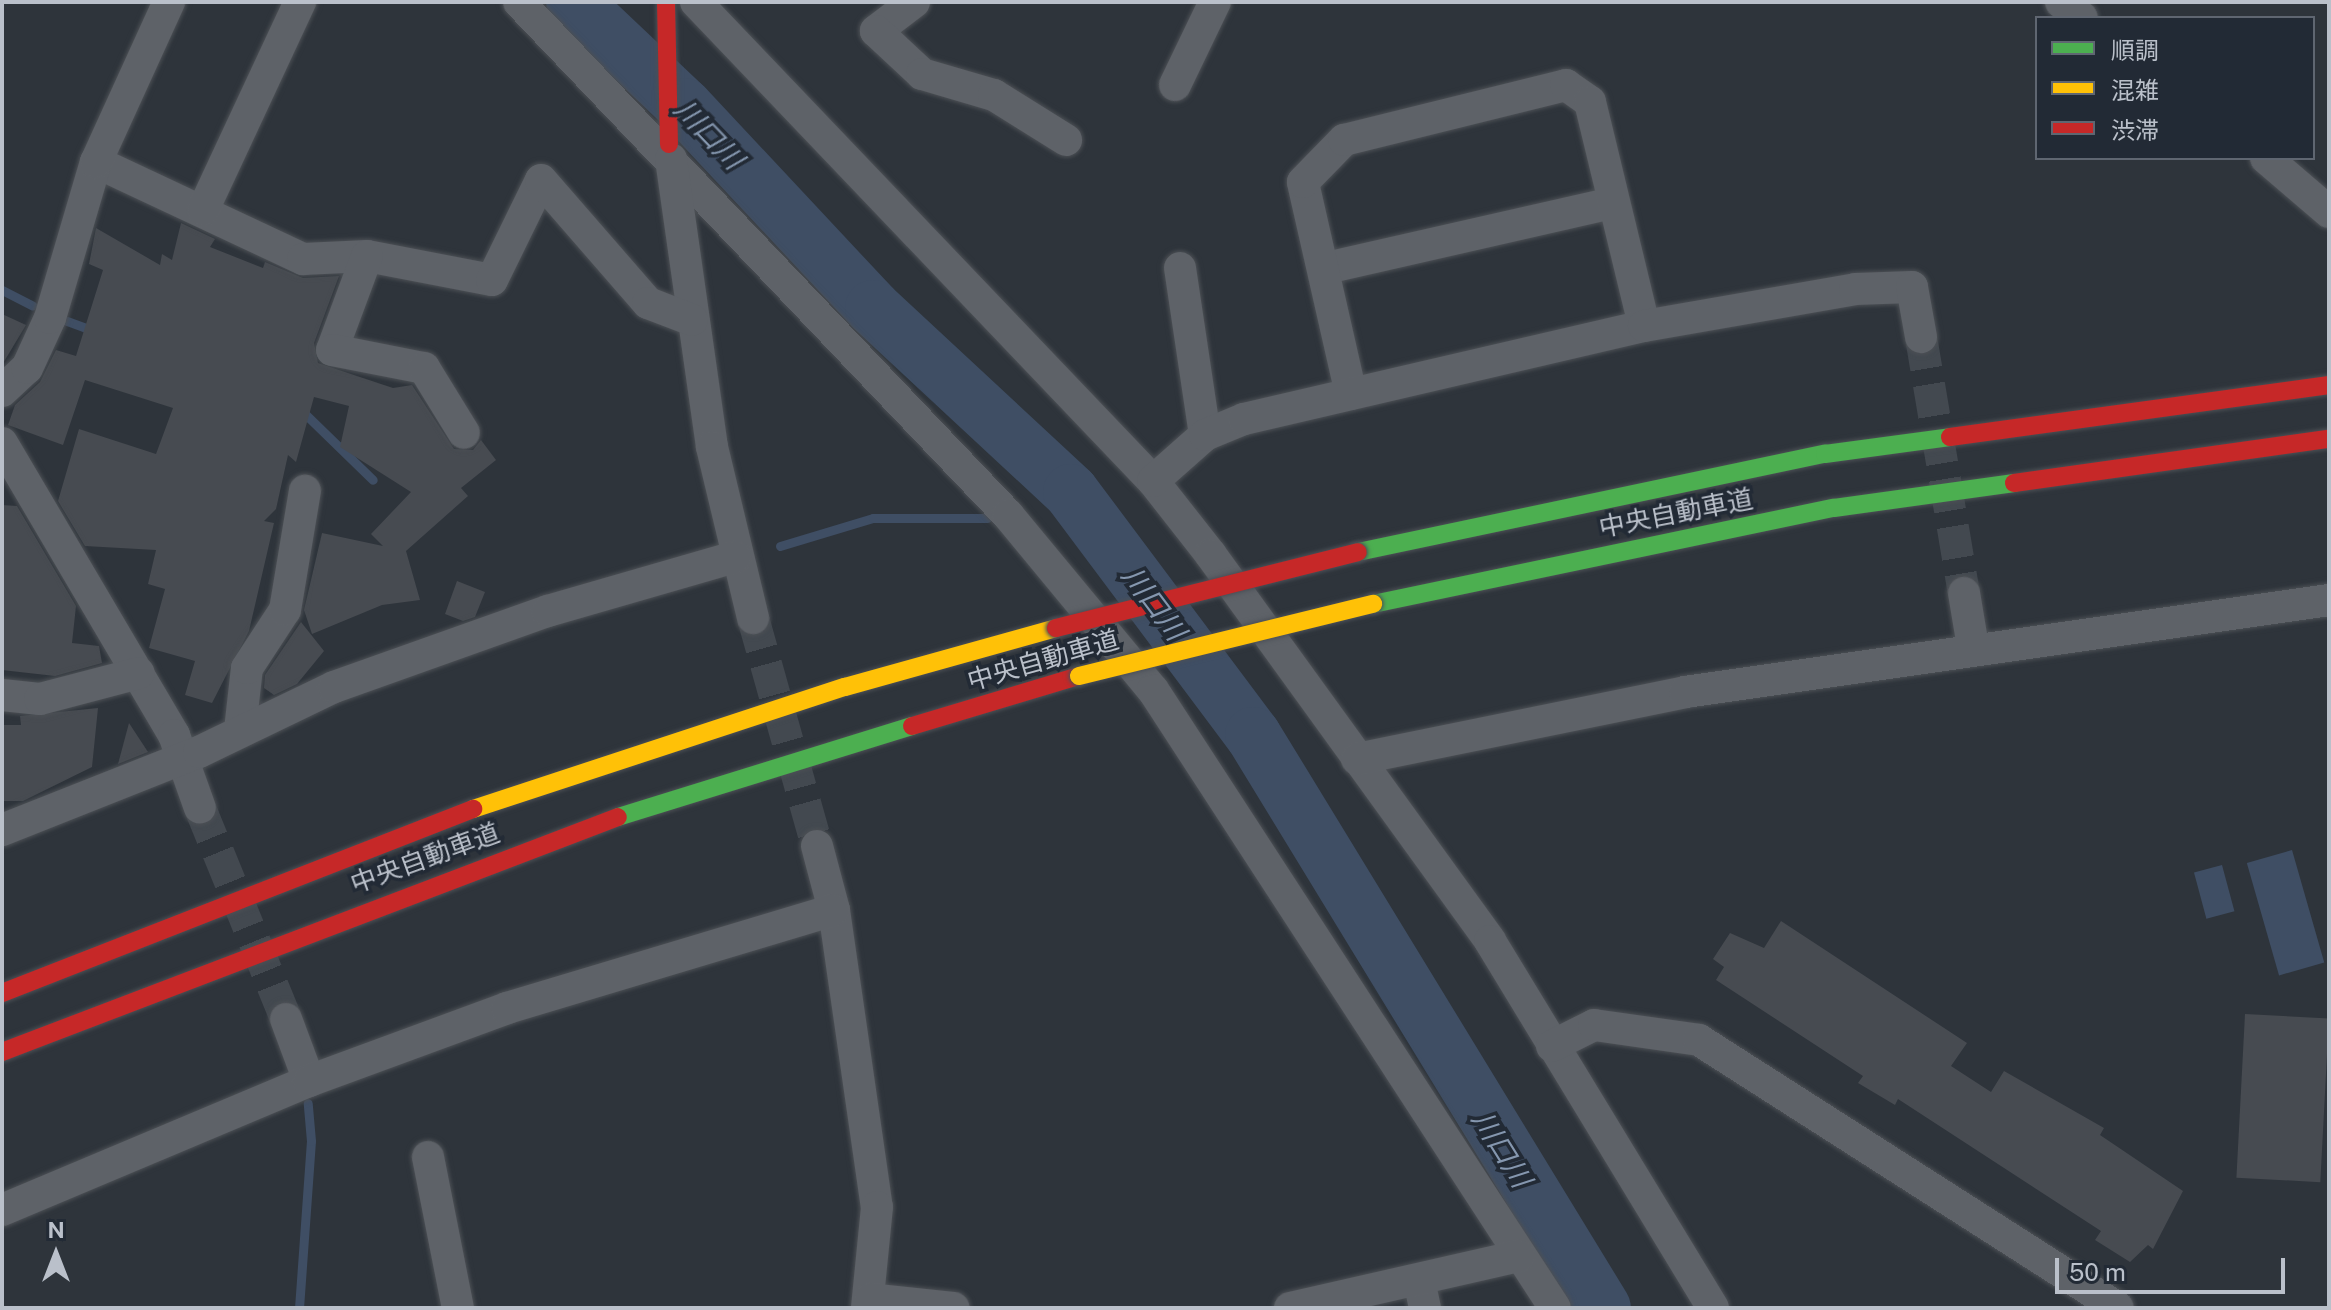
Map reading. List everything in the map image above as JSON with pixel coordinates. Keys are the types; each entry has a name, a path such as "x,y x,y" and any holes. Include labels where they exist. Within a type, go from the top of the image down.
{"main road":[{"path":"666,2 670,155"},
{"name":"中央自動車道","path":"2,993 473,809 845,687 1056,628 1358,552 1825,454 2329,385"},
{"name":"中央自動車道","path":"2,1052 284,938 524,850 850,743 1079,676 1373,604 1834,508 2329,439"}],"street":[{"path":"2,391 27,368 50,318 96,162 169,2"},
{"path":"203,210 300,2"},
{"path":"519,2 627,109 1008,515 1153,690 1555,1308"},
{"path":"696,2 1153,481 1287,654 1357,759 1490,941 1713,1308"},
{"path":"914,2 876,31 922,74 994,95 1066,140"},
{"path":"1175,85 1215,2"},
{"path":"2061,2 2079,16"},
{"path":"1351,394 1326,268 1303,182 1344,140 1566,85 1590,102 1611,203 1644,326"},
{"path":"670,155 692,320 735,557 753,618"},
{"path":"2268,160 2329,212"},
{"path":"96,162 303,259 367,256 492,280 541,180 648,303 692,320"},
{"path":"1326,268 1611,203"},
{"path":"367,256 332,350 424,368 464,433"},
{"path":"1180,268 1205,435"},
{"path":"1153,481 1205,435 1268,411 1644,326 1855,289 1912,287 1921,337"},
{"path":"2,443 139,673 183,758 200,808"},
{"path":"240,730 247,668 285,610 305,491"},
{"path":"2,830 183,758 334,687 548,611 735,557"},
{"path":"1964,593 1973,647"},
{"path":"1357,759 1685,692 1973,647 2329,600"},
{"path":"2,695 40,699 139,673"},
{"path":"817,846 834,910 877,1207 869,1303 954,1308"},
{"path":"2,1210 309,1081 507,1008 834,910"},
{"path":"286,1019 309,1081"},
{"path":"1552,1046 1594,1025 1699,1040 2118,1308"},
{"path":"428,1157 458,1308"},
{"path":"1290,1308 1422,1294 1519,1256"}],"water":[{"path":"2292,850 2324,962 2279,975 2247,863"},
{"path":"2222,865 2234,911 2206,919 2194,873"}],"building":[{"path":"181,223 215,239 210,247 263,268 265,262 303,278 339,276 314,343 318,363 393,388 412,385 454,449 473,450 481,440 496,460 461,488 468,496 406,551 420,600 382,605 312,634 304,610 322,533 383,546 371,534 411,492 340,447 349,406 314,397 296,462 288,455 276,509 264,521 274,523 249,631 212,703 185,695 195,661 149,648 165,589 148,584 156,550 85,546 58,501 79,429 156,454 173,408 85,380 63,445 8,425 15,405 40,382 56,350 76,356 103,270 89,264 96,228 160,265 162,254 172,260"},
{"path":"2,314 26,325 2,365"},
{"path":"2,505 17,506 76,606 72,643 99,646 102,663 55,676 2,670"},
{"path":"457,581 485,592 475,617 463,621 445,614"},
{"path":"301,622 324,651 297,684 274,695 264,688 265,675"},
{"path":"98,708 92,767 23,801 2,801 2,725 21,725 20,716"},
{"path":"129,723 148,752 118,764"},
{"path":"1781,921 1967,1043 1951,1066 1991,1092 2004,1071 2104,1128 2100,1135 2183,1191 2153,1249 2148,1245 2130,1262 2095,1240 2101,1231 1898,1099 1895,1105 1858,1083 1863,1076 1716,980 1724,967 1713,959 1730,933 1764,948"},
{"path":"2245,1014 2329,1018 2320,1182 2236,1178"}],"waterway":[{"name":"川口川","path":"574,2 684,106 873,308 1071,492 1253,735 1603,1308"},
{"path":"2,290 32,305"},
{"path":"67,321 94,331"},
{"path":"301,410 373,480"},
{"path":"780,546 873,518 987,518"},
{"path":"299,1308 311,1141 308,1103"}],"tunnel":[{"path":"1921,337 1964,593"},
{"path":"753,618 817,846"},
{"path":"200,808 286,1019"}],"traffic: fast":[{"path":"1358,552 1825,454 1950,437"},
{"path":"1373,604 1834,508 2014,483"},
{"path":"618,817 912,726"}],"traffic: slow":[{"path":"1079,676 1373,604"},
{"path":"473,809 845,687 1056,628"}],"traffic: jam":[{"path":"666,2 669,144"},
{"path":"1950,437 2329,385"},
{"path":"2014,483 2329,439"},
{"path":"1056,628 1358,552"},
{"path":"912,726 1079,676"},
{"path":"2,993 473,809"},
{"path":"2,1052 618,817"}]}
